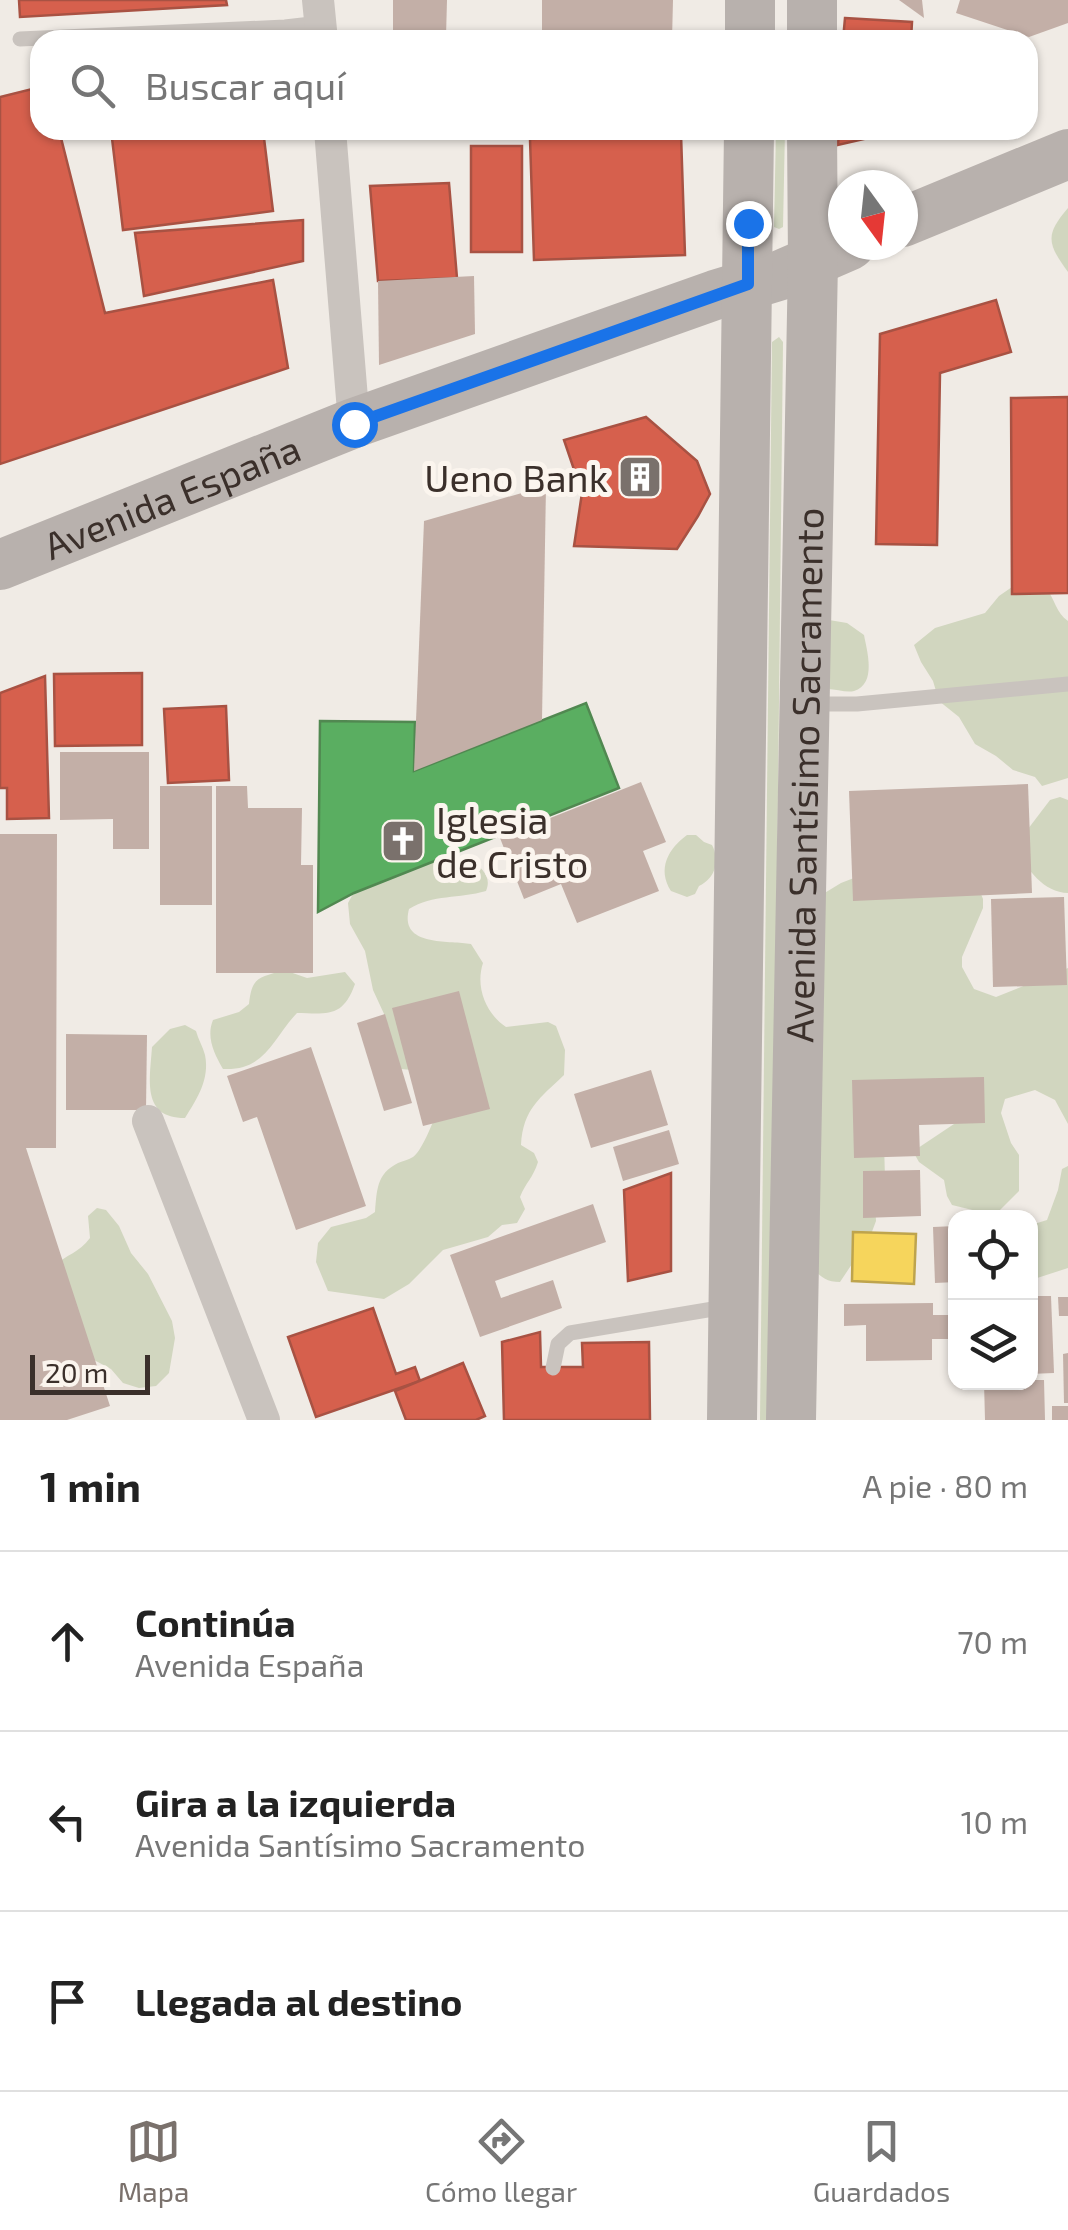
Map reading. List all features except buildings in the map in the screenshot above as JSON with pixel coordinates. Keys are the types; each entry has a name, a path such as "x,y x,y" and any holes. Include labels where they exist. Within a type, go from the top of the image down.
{"main road":[{"path":"750,0 750,30"},
{"path":"812,0 812,30"},
{"name":"Avenida Santísimo Sacramento","path":"732,1420 749,140"},
{"name":"Avenida Santísimo Sacramento","path":"814,140 828,234"},
{"path":"918,216 1068,154"},
{"name":"Avenida España","path":"0,565 354,424 828,254"},
{"name":"Avenida Santísimo Sacramento","path":"791,1420 804,704 831,260"}],"street":[{"path":"331,140 354,424"},
{"path":"148,1121 264,1420"}],"lane":[{"path":"219,30 320,21"},
{"path":"20,39 30,39"},
{"path":"804,704 857,704 1068,684"},
{"path":"553,1368 558,1344 570,1333 734,1306"}],"green space":[{"path":"776,140 785,140 783,227 774,227"},
{"path":"1068,208 1068,272 1056,254 1052,232"},
{"path":"779,337 783,342 771,1420 760,1420 772,342"},
{"path":"1012,587 1046,588 1068,621 1068,778 1042,786 1035,777 1013,770 975,744 959,717 939,701 914,645 935,628 985,613"},
{"path":"829,620 847,623 864,635 868,674 866,682 854,691 828,689"},
{"path":"1050,800 1068,800 1068,893 1043,884 1015,846"},
{"path":"687,835 696,835 712,845 716,862 709,878 687,897 671,891 665,867 670,853"},
{"path":"426,856 447,866 476,863 488,883 486,891 427,901 409,909 411,930 428,939 471,944 483,963 481,990 493,1015 506,1027 548,1022 556,1026 565,1050 564,1075 534,1105 525,1122 521,1145 534,1153 538,1162 520,1197 525,1209 517,1223 502,1225 488,1237 443,1250 409,1284 384,1299 328,1291 316,1262 318,1243 331,1227 375,1212 377,1190 385,1172 416,1154 436,1113 412,1070 401,1069 373,990 365,951 350,924 348,903 363,876"},
{"path":"877,869 977,884 983,908 962,957 962,967 974,989 996,997 1068,968 1068,1124 1055,1100 1035,1090 1005,1099 1001,1113 1019,1155 1019,1191 1000,1210 952,1205 944,1180 915,1155 918,1148 963,1118 967,1086 884,1142 885,1179 875,1201 876,1221 840,1282 834,1282 809,1264 818,897"},
{"path":"284,970 307,978 345,972 355,984 340,1008 326,1013 297,1013 259,1059 249,1065 223,1069 211,1039 213,1020 239,1012 249,1004 252,988 259,979"},
{"path":"185,1025 196,1031 206,1072 185,1118 161,1111 151,1095 150,1084 152,1047 170,1029"},
{"path":"1068,1166 1068,1268 1038,1278 1038,1223 1047,1220 1062,1169"},
{"path":"97,1208 106,1210 119,1226 172,1321 175,1338 169,1373 156,1386 139,1388 123,1383 111,1369 94,1360 54,1266 90,1238 88,1216"}],"place":[{"name":"Ueno Bank","path":"640,477"},
{"name":"Iglesia de Cristo","path":"403,841"}],"route":[{"path":"354,424 748,284 748,223"}]}
